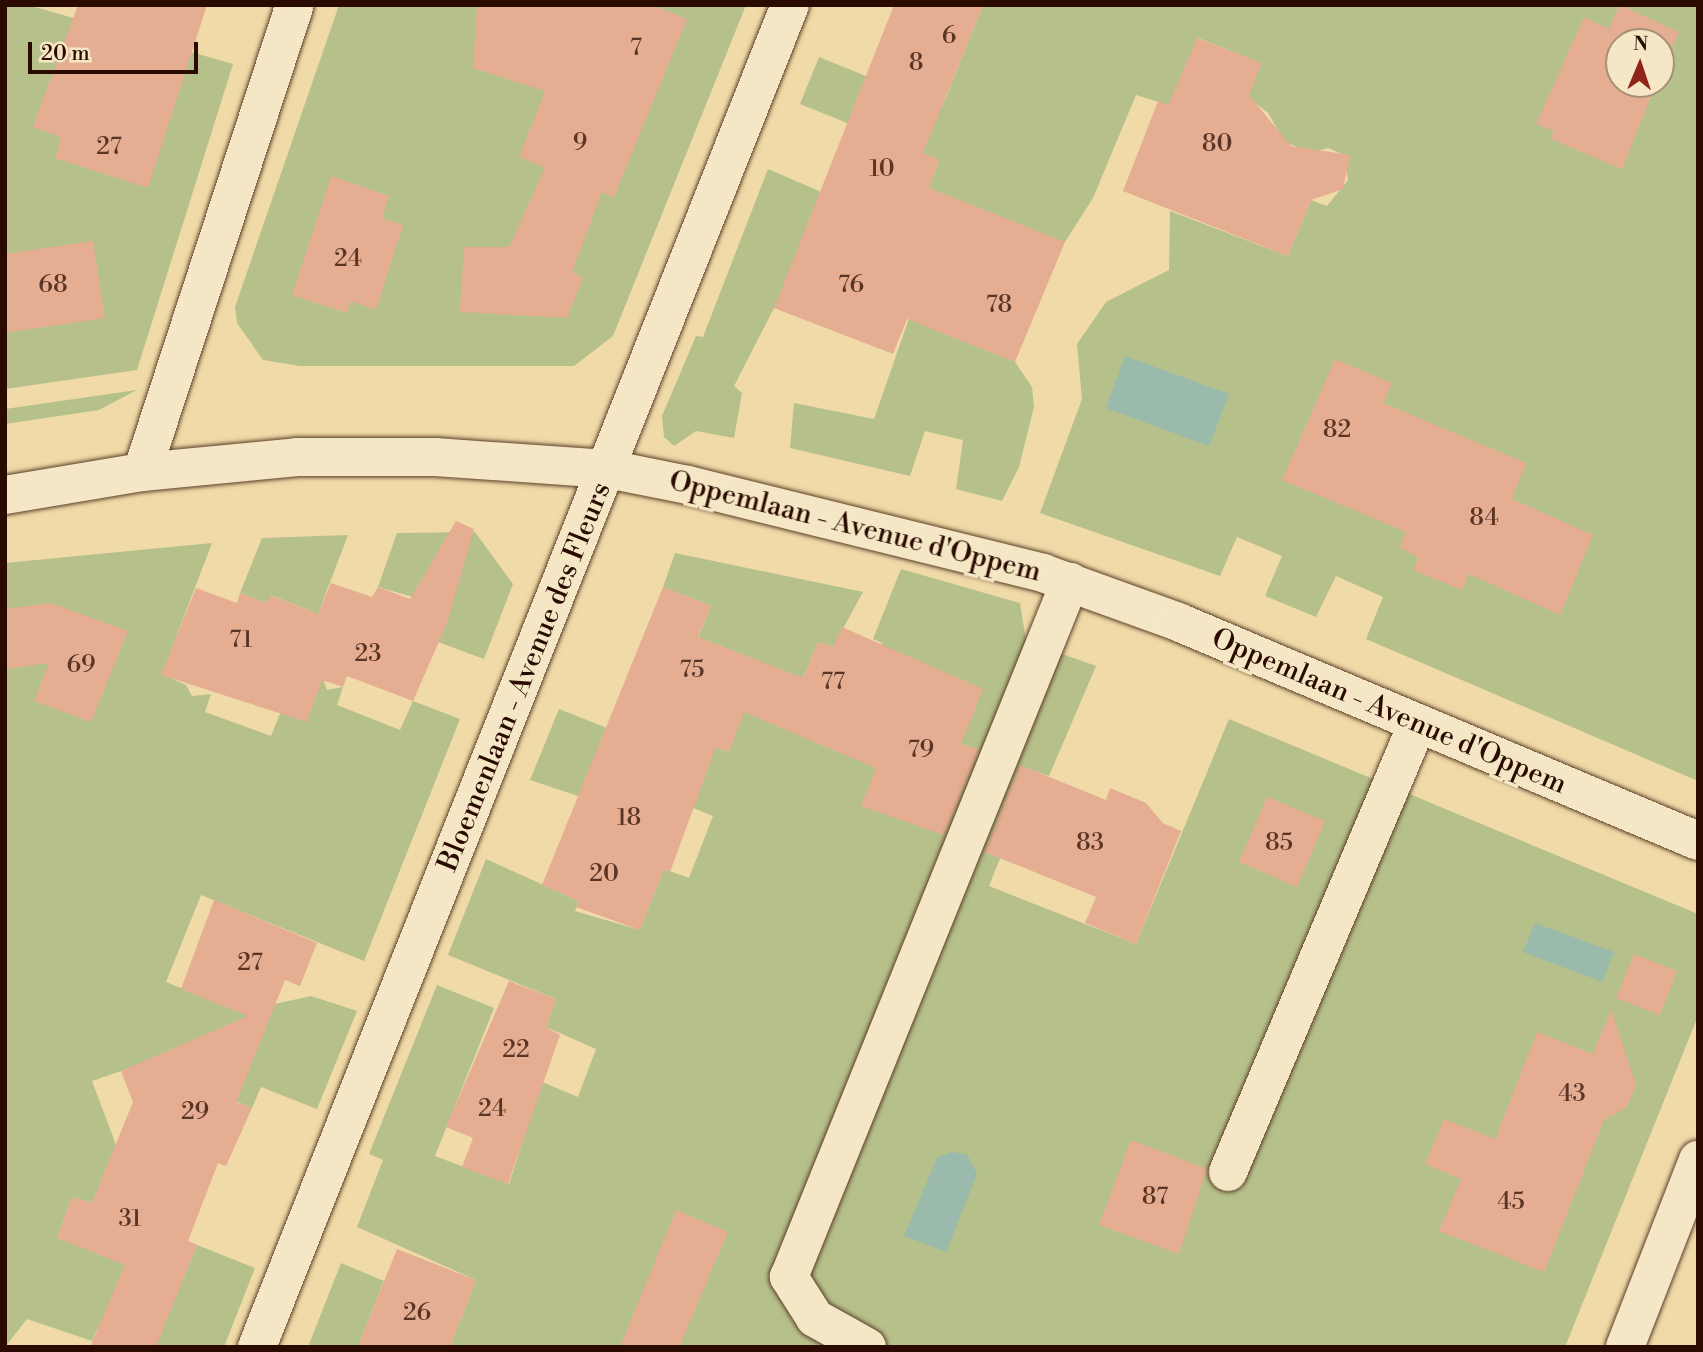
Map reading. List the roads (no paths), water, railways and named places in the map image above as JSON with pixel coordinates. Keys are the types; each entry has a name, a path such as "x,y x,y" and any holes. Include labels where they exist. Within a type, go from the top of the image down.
{"street":[{"path":"142,472 295,5"},
{"name":"Bloemenlaan - Avenue des Fleurs","path":"257,1347 608,469 790,5"},
{"name":"Oppemlaan - Avenue d'Oppem","path":"5,495 142,472 297,457 435,457 608,469 882,528 1070,582 1698,841"},
{"path":"867,1347 815,1318 789,1277 1070,582"},
{"path":"1228,1172 1417,724"},
{"path":"1625,1347 1698,1160"}]}
